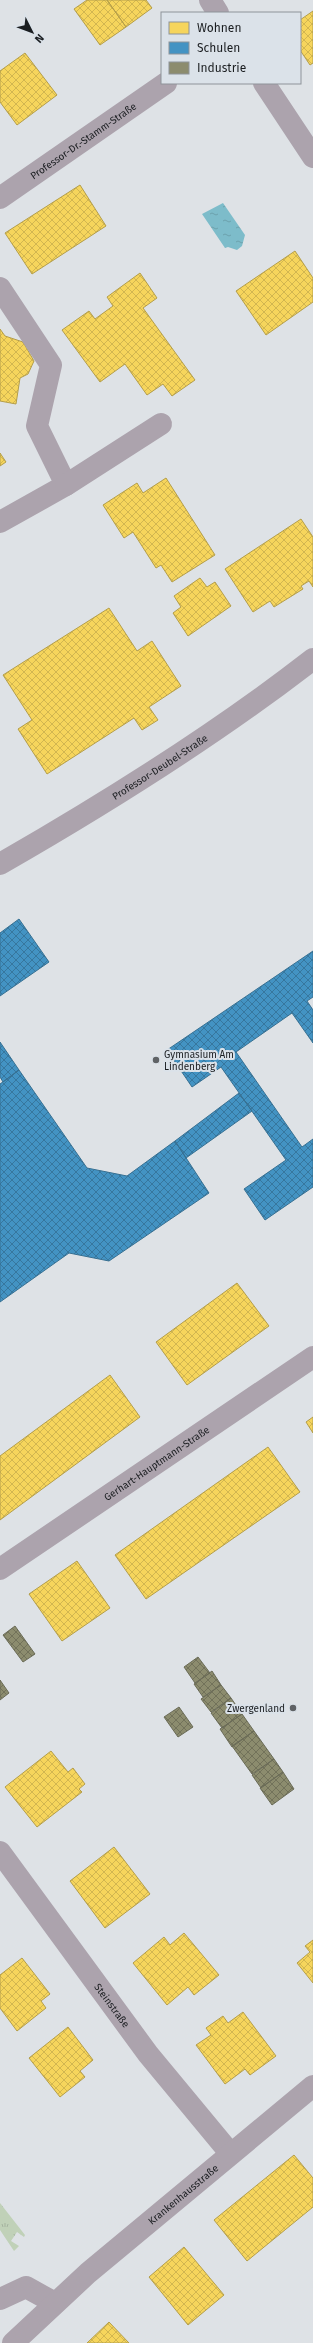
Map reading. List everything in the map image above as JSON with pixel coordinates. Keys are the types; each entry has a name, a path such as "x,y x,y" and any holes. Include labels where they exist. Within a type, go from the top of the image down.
{"street":[{"path":"210,0 217,12"},
{"name":"Professor-Dr.-Stamm-Straße","path":"0,198 165,84"},
{"path":"265,84 313,157"},
{"path":"0,288 51,365 37,426 66,485"},
{"path":"0,522 66,485 162,424"},
{"name":"Professor-Deubel-Straße","path":"0,864 103,805 232,720 313,659"},
{"name":"Gerhart-Hauptmann-Straße","path":"0,1569 313,1357"},
{"name":"Steinstraße","path":"0,1852 148,2054 230,2154"},
{"name":"Krankenhausstraße","path":"13,2343 88,2273 313,2086"},
{"path":"0,2299 26,2287 55,2303"}],"green space":[{"path":"0,2203 25,2235 24,2237 17,2232 11,2241 19,2246 14,2251 0,2230"}],"water":[{"path":"223,203 245,235 242,246 237,250 228,247 225,248 202,214"}],"building: Wohnen":[{"path":"87,0 107,0 126,27 100,45 74,9"},
{"path":"107,0 146,0 152,8 126,27"},
{"path":"313,11 313,63 310,65 301,52 301,19"},
{"path":"25,53 57,95 17,125 0,102 0,71"},
{"path":"80,185 106,226 32,274 5,233"},
{"path":"295,251 313,278 313,302 266,335 236,291"},
{"path":"140,273 157,298 143,308 195,380 172,396 163,384 147,395 125,364 100,382 62,330 89,311 95,319 113,306 107,297"},
{"path":"0,329 5,336 23,342 34,361 28,374 20,378 16,404 0,401"},
{"path":"0,453 6,462 0,466"},
{"path":"166,478 215,555 172,582 161,565 156,568 133,532 124,538 103,505 137,483 143,493"},
{"path":"301,519 313,537 313,587 309,581 301,586 303,589 274,607 270,601 253,612 225,569"},
{"path":"200,578 207,587 215,582 231,606 188,636 173,613 181,607 174,596"},
{"path":"109,608 137,651 152,641 181,686 149,707 158,720 142,730 134,718 47,774 18,729 32,720 3,675"},
{"path":"237,1283 269,1326 187,1385 156,1342"},
{"path":"110,1375 140,1417 0,1520 0,1456"},
{"path":"313,1417 313,1433 306,1422"},
{"path":"268,1447 300,1492 146,1599 115,1555"},
{"path":"77,1561 110,1608 62,1641 29,1594"},
{"path":"51,1751 68,1772 73,1768 85,1784 79,1789 82,1792 37,1827 5,1787"},
{"path":"114,1847 150,1894 105,1928 70,1881"},
{"path":"184,1933 219,1975 194,1995 188,1987 167,2005 133,1963 164,1937 170,1945"},
{"path":"313,1940 313,1983 297,1963 310,1952 305,1946"},
{"path":"22,1958 50,1994 41,2001 46,2008 17,2031 0,2008 0,1975"},
{"path":"243,2012 276,2056 250,2075 245,2069 225,2084 196,2045 211,2035 206,2028 223,2016 228,2023"},
{"path":"68,2027 93,2060 80,2071 85,2077 60,2097 29,2058"},
{"path":"294,2155 313,2178 313,2207 247,2261 214,2220"},
{"path":"184,2247 224,2295 188,2325 149,2277"},
{"path":"109,2322 129,2343 87,2343"}],"building: Schulen":[{"path":"19,919 49,962 0,996 0,933"},
{"path":"313,951 313,997 307,1001 313,1010 313,1043 292,1013 236,1052 302,1147 313,1139 313,1187 265,1220 244,1189 286,1160 221,1067 192,1087 167,1050"},
{"path":"0,1042 19,1070 3,1082 0,1077"},
{"path":"19,1070 87,1168 127,1176 175,1141 209,1193 109,1261 69,1253 0,1302 0,1084"},
{"path":"239,1093 252,1111 186,1158 175,1141"}],"building: Industrie":[{"path":"15,1626 35,1654 23,1662 3,1635"},
{"path":"198,1657 210,1673 195,1683 184,1667"},
{"path":"212,1671 221,1685 203,1697 194,1684"},
{"path":"0,1680 9,1693 0,1700"},
{"path":"221,1685 231,1698 211,1712 201,1699"},
{"path":"231,1698 242,1714 222,1728 211,1713"},
{"path":"179,1707 193,1727 178,1737 164,1717"},
{"path":"242,1714 254,1731 232,1747 220,1729"},
{"path":"254,1731 274,1759 252,1774 232,1746"},
{"path":"274,1759 283,1772 261,1788 252,1775"},
{"path":"283,1772 294,1789 272,1805 260,1788"}],"place":[{"name":"Gymnasium Am Lindenberg","path":"156,1060"},
{"name":"Zwergenland","path":"293,1708"}]}
